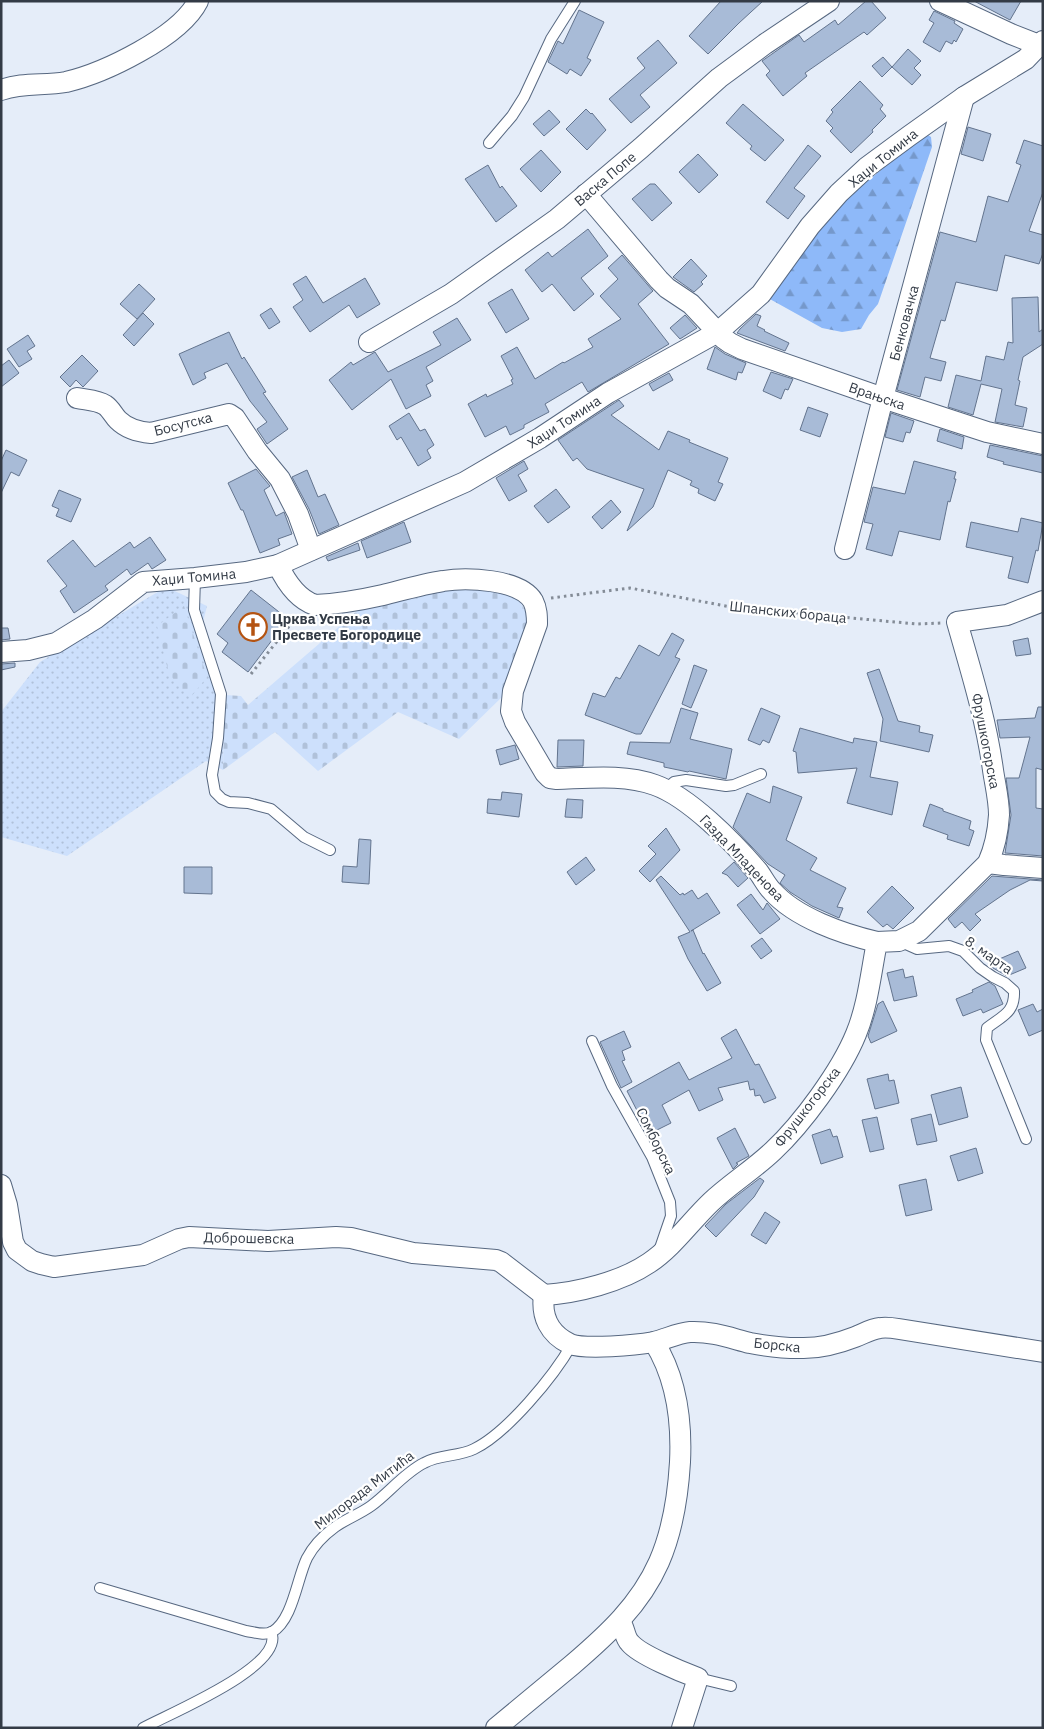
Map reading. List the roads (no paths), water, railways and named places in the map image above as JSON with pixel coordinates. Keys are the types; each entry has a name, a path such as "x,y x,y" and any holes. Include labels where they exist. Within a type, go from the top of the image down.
{"street":[{"path":"1,90 26,84 63,82 85,77 103,69 172,31 188,17 198,1"},
{"name":"Васка Попе","path":"369,342 451,294 557,219 642,148 719,78 829,1"},
{"path":"940,1 1011,34 1041,43"},
{"name":"Хаџи Томина","path":"1,652 28,650 56,643 94,619 143,582 246,572 278,565 465,482 540,438 608,393 718,332 761,294 810,226 839,193 867,167 964,97 1026,59 1041,43"},
{"name":"Бенковачка","path":"845,549 883,398 964,97"},
{"name":"Врањска","path":"586,194 659,280 667,288 691,304 730,343 742,349 883,398 987,432 1043,444"},
{"name":"Босутска","path":"77,398 103,404 124,425 142,432 151,433 229,414 235,418 257,451 280,479 298,514 311,550"},
{"name":"Газда Младенова","path":"278,565 285,580 294,590 308,603 315,605 327,605 382,595 443,581 468,579 490,580 507,584 527,595 533,601 537,612 537,624 513,690 511,711 545,773 550,778 638,780 656,785 698,812 736,848 758,872 772,892 792,908 824,926 877,942"},
{"name":"Фрушкогорска","path":"544,1294 558,1294 585,1289 619,1278 648,1264 664,1252 712,1201 773,1151 825,1088 856,1034 862,1015 877,942 899,941 919,931 988,863 994,849 999,813 988,736 957,622 1007,615 1043,601"},
{"path":"988,863 1004,866 1043,868"},
{"name":"Доброшевска","path":"1,1185 7,1205 13,1242 17,1250 32,1261 54,1267 143,1255 179,1239 268,1241 336,1237 370,1242 413,1253 496,1260 544,1294"},
{"path":"544,1294 542,1307 549,1327 560,1338 572,1344"},
{"name":"Борска","path":"572,1344 608,1347 654,1342 688,1332 708,1332 766,1346 816,1348 880,1328 899,1329 1043,1352"},
{"path":"496,1728 620,1622 637,1601 659,1562 671,1529 678,1489 681,1445 677,1404 667,1368 654,1342"},
{"path":"620,1622 626,1639 633,1646 666,1664 698,1678 682,1728"}],"lane":[{"path":"489,143 512,116 524,97 551,39 575,1"},
{"path":"195,578 194,610 221,694 218,738 212,775 215,792 222,799 229,802 248,803 271,809 304,837 330,850"},
{"path":"665,790 674,782 686,780 726,786 734,785 761,774"},
{"name":"8. марта","path":"899,941 917,949 949,946 963,950 980,968 1005,983 1014,991 1015,1001 1008,1013 988,1028 986,1040 1026,1139"},
{"name":"Сомборска","path":"592,1041 612,1086 652,1157 670,1202 671,1216 657,1257"},
{"name":"Милорада Митића","path":"143,1728 208,1697 242,1675 271,1648 274,1640 271,1632 285,1617 308,1556 316,1544 326,1534 370,1507 423,1463 443,1456 464,1453 482,1445 504,1427 528,1402 566,1355 572,1344"},
{"path":"100,1588 246,1631 261,1634 271,1632"},
{"path":"698,1678 731,1686"}],"place":[{"name":"Црква Успења Пресвете Богородице","path":"253,627"}]}
